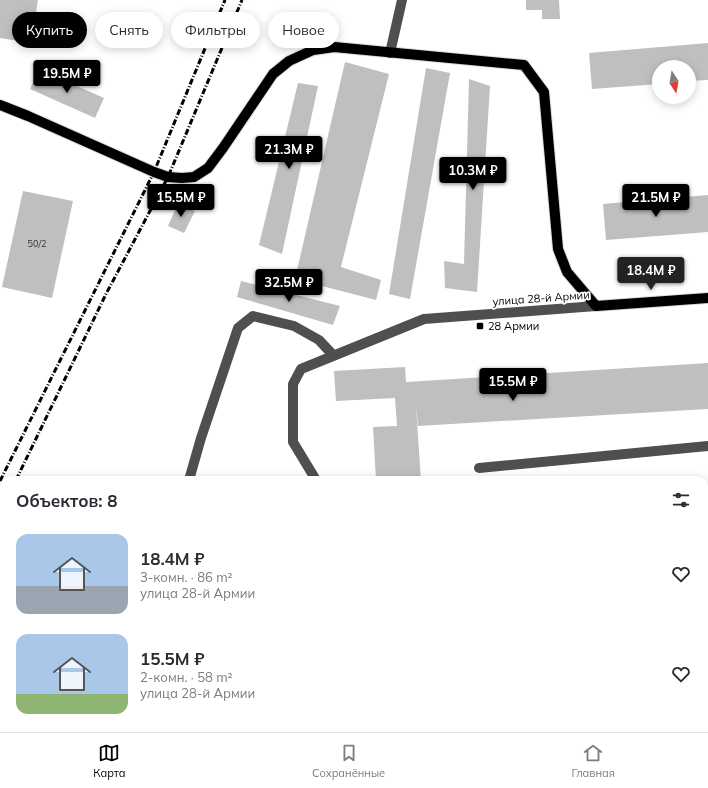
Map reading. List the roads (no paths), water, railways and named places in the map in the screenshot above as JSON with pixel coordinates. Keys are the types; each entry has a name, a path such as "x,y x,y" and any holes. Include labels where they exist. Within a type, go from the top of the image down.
{"main road":[{"path":"0,105 154,172 168,177 194,177 208,168 273,74 289,61 313,50 334,47 524,65 544,92 558,248 567,272 596,306"},
{"name":"улица 28-й Армии","path":"596,306 708,298"}],"street":[{"path":"390,53 402,0"},
{"name":"улица 28-й Армии","path":"314,476 293,442 293,384 301,369 424,319 596,306"},
{"path":"190,476 201,438 238,328 253,316 294,326 319,340 333,355"},
{"path":"479,468 708,446"}],"railway":[{"path":"2,476 154,172 225,0"},
{"path":"18,476 106,294 168,177 242,0"}],"place":[{"name":"28 Армии","path":"480,326"}]}
